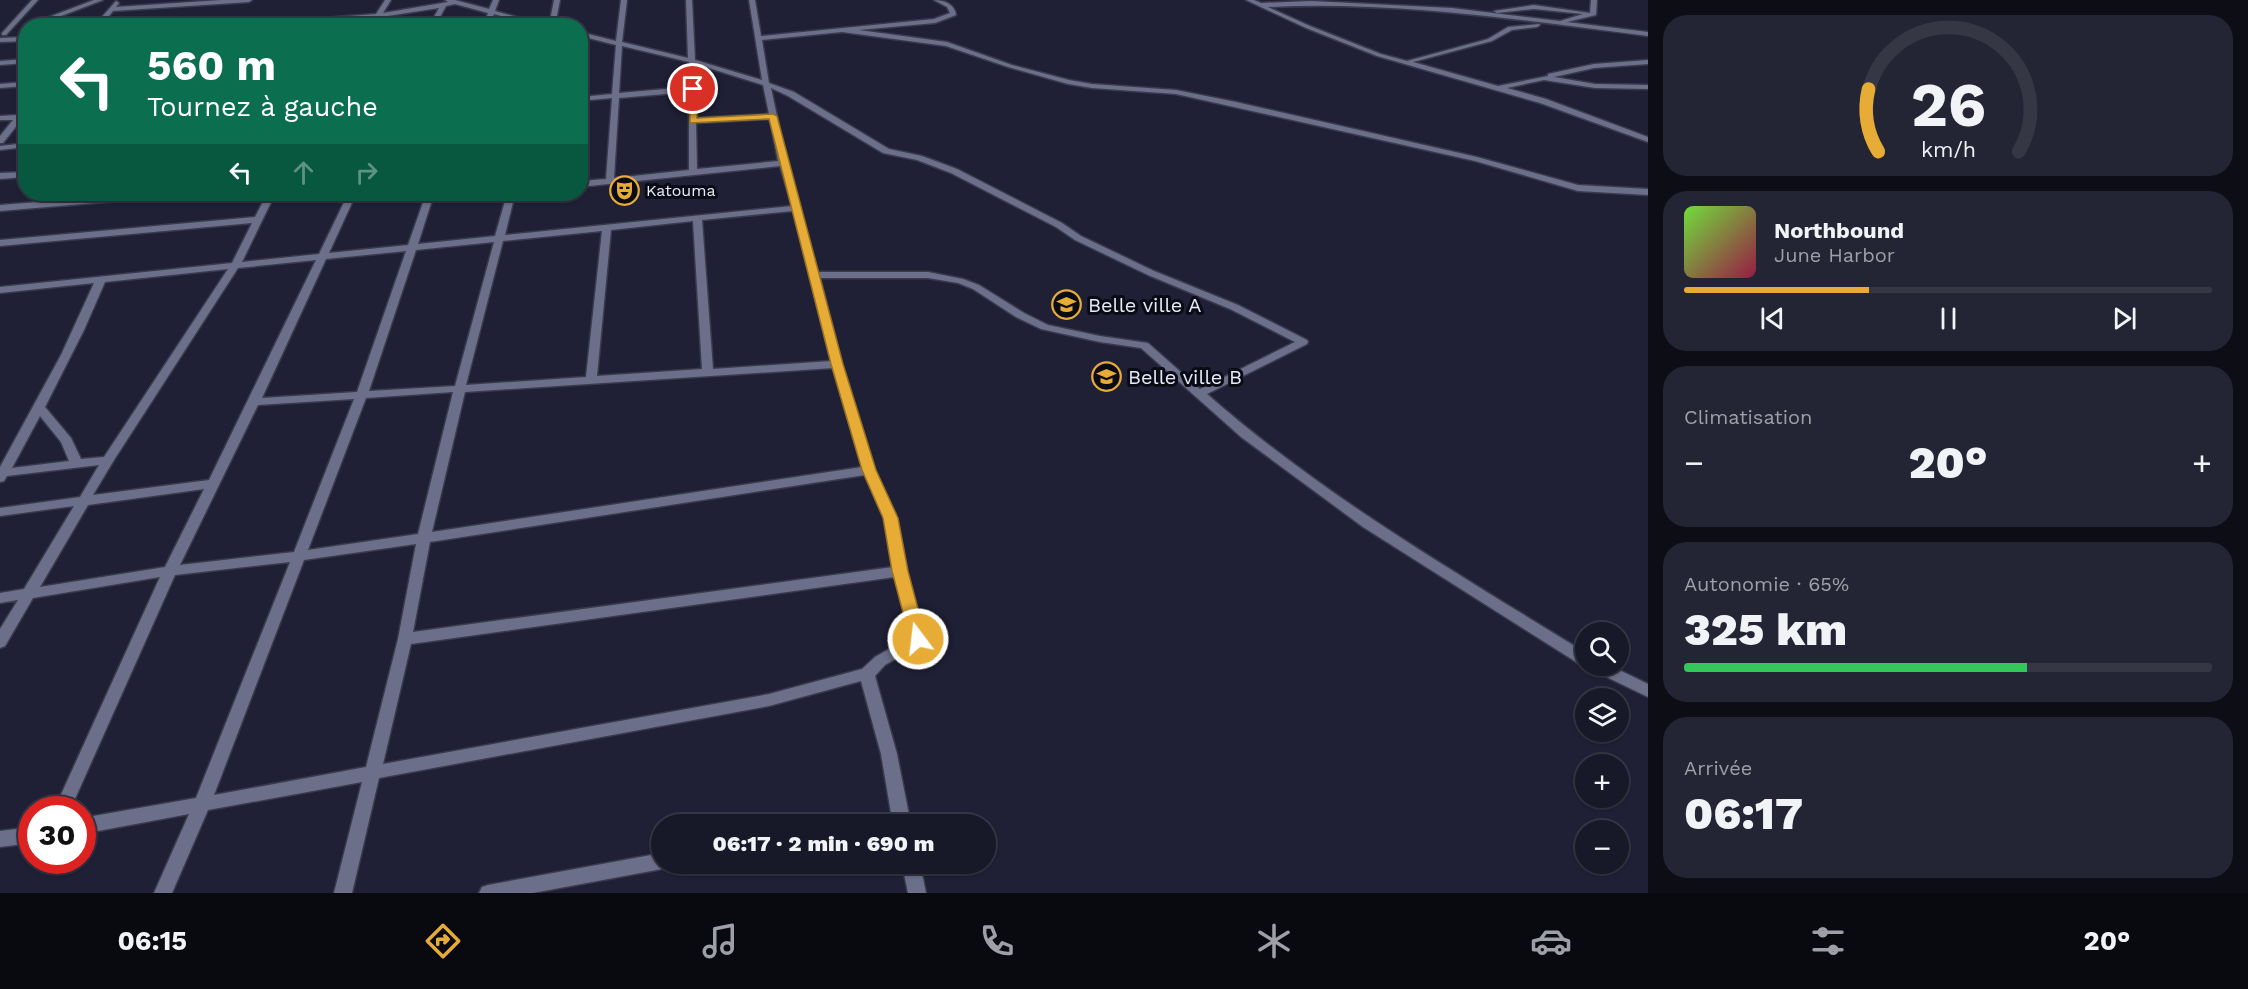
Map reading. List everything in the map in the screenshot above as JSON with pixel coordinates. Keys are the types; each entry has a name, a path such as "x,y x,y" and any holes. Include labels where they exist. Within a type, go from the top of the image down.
{"street":[{"path":"18,18 35,0"},
{"path":"49,18 100,0"},
{"path":"104,18 118,0"},
{"path":"111,9 249,0"},
{"path":"377,18 388,0"},
{"path":"488,18 496,0"},
{"path":"554,18 557,0"},
{"path":"610,182 624,0"},
{"path":"689,0 693,89 693,172"},
{"path":"96,824 371,775 769,700 867,674 880,661 918,639 900,571 891,518 869,470 837,364 797,208 783,163 766,84 752,0"},
{"path":"758,38 926,22 954,14 949,6 937,0"},
{"path":"1249,0 1379,55 1543,101 1648,140"},
{"path":"1594,0 1594,14"},
{"path":"326,18 380,14 455,2 518,18"},
{"path":"437,18 445,3"},
{"path":"1260,5 1311,3 1487,13 1646,38"},
{"path":"1487,13 1534,7 1594,14"},
{"path":"1408,62 1490,40 1510,28 1552,23 1594,14"},
{"path":"1,37 18,18"},
{"path":"1,37 18,30"},
{"path":"841,30 947,44 1010,66 1068,82 1176,92 1236,104 1478,159 1578,188 1648,192"},
{"path":"588,36 692,62 766,84 791,94 886,151 919,158 954,171 1059,225 1078,238 1151,273 1234,307 1303,342 1198,394"},
{"path":"1,37 18,38"},
{"path":"0,63 18,62"},
{"path":"1497,88 1576,72 1594,66 1648,62"},
{"path":"1544,78 1595,86 1648,87"},
{"path":"0,86 18,85"},
{"path":"588,98 693,89"},
{"path":"693,121 773,116"},
{"path":"0,118 18,117"},
{"path":"0,141 18,121"},
{"path":"0,148 18,147"},
{"path":"588,183 783,163"},
{"path":"0,176 18,175"},
{"path":"0,208 82,201"},
{"path":"0,642 108,460 236,264 267,201"},
{"path":"68,796 170,571 254,402 349,201"},
{"path":"163,893 201,806 362,394 428,201"},
{"path":"343,893 405,639 424,538 460,387 509,201"},
{"path":"0,290 797,208"},
{"path":"697,218 708,372"},
{"path":"0,243 256,220"},
{"path":"591,379 607,227"},
{"path":"815,275 921,275 960,281 976,287 1020,315 1045,327 1100,339 1144,345 1245,434 1368,524 1575,654"},
{"path":"1,475 40,408 102,279"},
{"path":"254,402 837,364"},
{"path":"40,408 67,441 76,463"},
{"path":"1,475 108,460"},
{"path":"0,598 170,571 424,538 869,470"},
{"path":"0,512 212,484"},
{"path":"405,639 900,571"},
{"path":"867,674 889,754 900,814"},
{"path":"1617,676 1648,691"},
{"path":"0,839 18,837"},
{"path":"488,893 531,889 651,863"},
{"path":"913,874 917,893"}],"building":[{"name":"Katouma","path":"634,184 636,194 616,196 615,186"}],"place":[{"name":"Katouma","path":"625,190"},
{"name":"Belle ville A","path":"1067,305"},
{"name":"Belle ville B","path":"1107,377"}],"route":[{"path":"693,89 693,121 773,116 783,163 797,208 837,364 869,470 891,518 900,571 918,639"}]}
